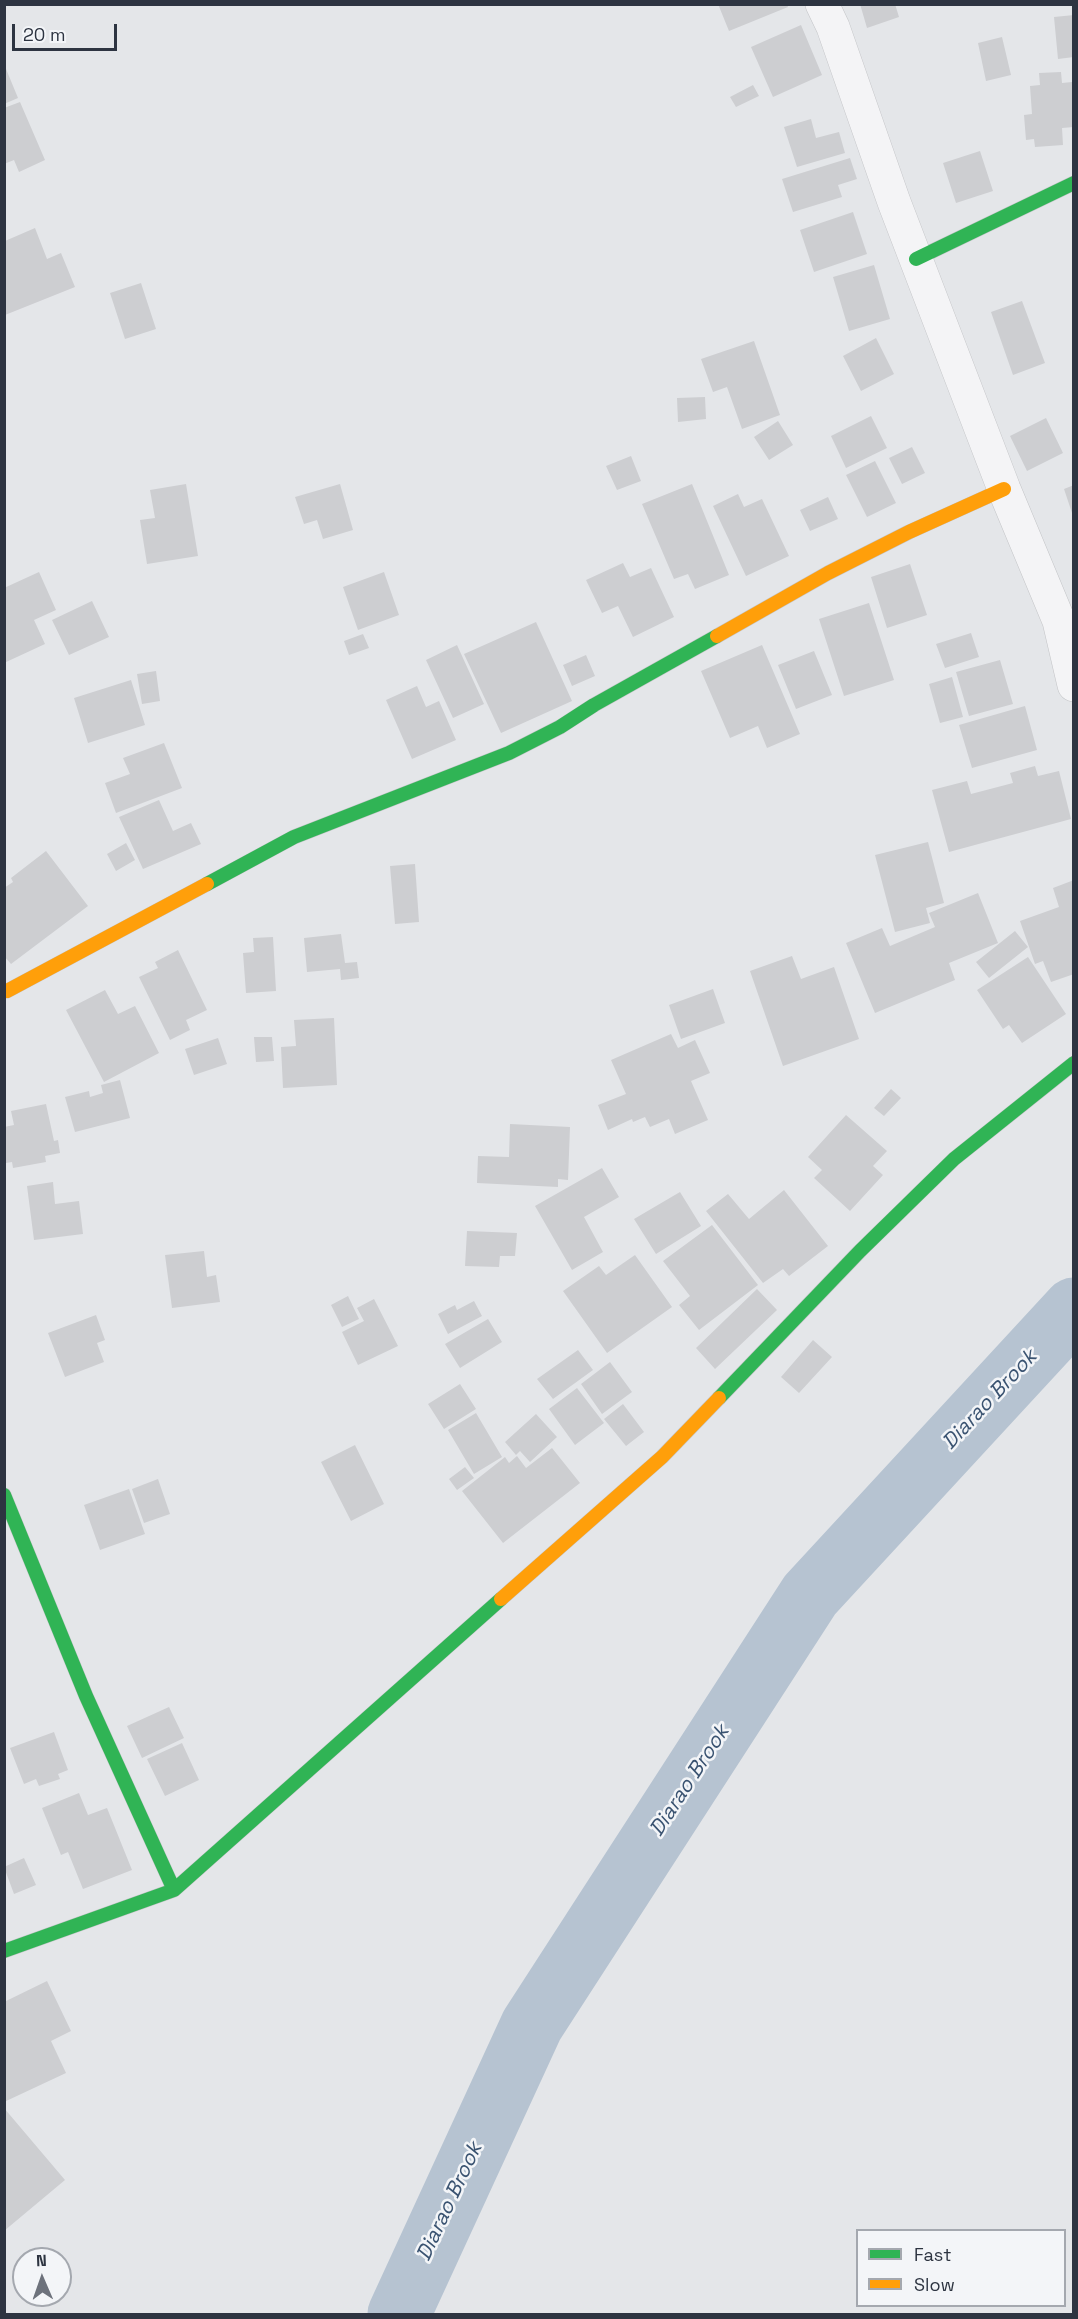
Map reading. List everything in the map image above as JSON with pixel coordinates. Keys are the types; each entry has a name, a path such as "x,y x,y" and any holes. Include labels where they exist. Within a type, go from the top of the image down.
{"street":[{"path":"822,4 833,27 916,259 1004,489 1066,613 1074,685"},
{"path":"916,259 1074,183"},
{"path":"5,993 294,837 509,753 560,727 594,705 828,573 909,532 1004,489"},
{"path":"4,1951 174,1890 662,1457 860,1251 954,1159 1074,1063"},
{"path":"4,1495 86,1696 174,1890"}],"building":[{"path":"718,4 787,4 788,7 729,31"},
{"path":"860,4 895,4 899,17 867,28"},
{"path":"1074,15 1074,57 1058,59 1054,17"},
{"path":"801,25 822,75 773,97 751,47"},
{"path":"1002,37 1011,75 986,81 978,43"},
{"path":"4,64 18,98 4,104"},
{"path":"1061,72 1062,83 1072,82 1074,127 1062,128 1063,145 1035,147 1034,139 1026,140 1024,115 1032,114 1030,86 1040,85 1039,73"},
{"path":"753,85 759,96 736,107 730,97"},
{"path":"20,102 45,160 19,172 14,160 4,164 4,108"},
{"path":"811,119 816,138 839,132 845,153 797,167 784,127"},
{"path":"980,151 993,191 956,203 943,163"},
{"path":"850,158 857,179 838,185 842,197 793,212 782,179"},
{"path":"853,212 867,254 814,272 800,230"},
{"path":"35,228 47,259 61,253 75,287 5,315 5,241"},
{"path":"874,265 890,319 849,331 833,277"},
{"path":"141,283 156,329 125,339 110,293"},
{"path":"1022,301 1045,363 1013,375 991,312"},
{"path":"876,338 894,374 861,391 843,356"},
{"path":"754,341 780,415 742,429 727,387 713,392 701,359"},
{"path":"705,397 706,419 678,422 677,398"},
{"path":"871,416 887,448 846,468 831,436"},
{"path":"1046,418 1063,453 1027,471 1010,436"},
{"path":"778,421 793,445 769,460 754,437"},
{"path":"912,447 925,473 902,484 889,458"},
{"path":"631,456 641,481 617,490 606,466"},
{"path":"875,461 896,503 867,517 846,475"},
{"path":"186,484 198,556 147,564 140,520 155,518 150,490"},
{"path":"340,484 353,530 323,539 317,520 304,524 295,497"},
{"path":"692,484 729,575 695,589 688,574 674,579 642,504"},
{"path":"1074,485 1074,516 1073,516 1064,489"},
{"path":"738,494 744,507 762,499 789,556 746,576 713,506"},
{"path":"828,497 838,519 810,531 800,510"},
{"path":"623,563 630,577 651,568 674,617 633,637 618,606 602,613 586,580"},
{"path":"910,564 927,615 887,628 871,577"},
{"path":"39,572 56,610 34,620 45,644 4,663 4,588"},
{"path":"384,572 399,615 358,630 343,587"},
{"path":"92,601 109,637 69,655 52,620"},
{"path":"869,603 894,680 844,696 819,619"},
{"path":"536,622 572,701 501,733 464,654"},
{"path":"971,633 979,657 945,668 936,644"},
{"path":"363,634 369,648 349,655 344,641"},
{"path":"457,645 484,704 453,718 426,660"},
{"path":"762,645 800,734 767,748 758,726 730,738 701,671"},
{"path":"814,651 832,695 796,709 778,665"},
{"path":"586,655 595,676 572,686 563,665"},
{"path":"1000,660 1013,704 969,716 956,672"},
{"path":"156,671 160,701 142,704 137,674"},
{"path":"952,677 963,717 940,723 929,684"},
{"path":"131,680 145,725 88,743 74,698"},
{"path":"417,686 426,707 439,701 456,740 412,759 386,700"},
{"path":"1025,706 1037,750 972,768 959,725"},
{"path":"164,743 182,788 116,813 105,783 130,774 123,758"},
{"path":"1035,766 1038,776 1059,771 1071,819 949,852 932,790 967,781 971,794 1013,783 1010,773"},
{"path":"159,800 173,831 191,823 201,844 143,869 119,817"},
{"path":"928,842 944,903 926,908 930,923 895,932 875,855"},
{"path":"126,843 135,860 116,871 107,854"},
{"path":"46,851 88,906 11,964 4,956 4,888 13,882 11,878"},
{"path":"415,864 419,922 395,924 390,866"},
{"path":"1074,880 1074,974 1051,982 1043,961 1035,964 1020,921 1059,907 1053,888"},
{"path":"978,893 998,943 949,963 955,980 875,1013 846,943 882,928 890,946 935,927 929,913"},
{"path":"1015,931 1028,947 989,978 976,962"},
{"path":"341,934 345,963 357,962 359,978 341,980 340,969 307,972 304,938"},
{"path":"273,937 276,991 246,993 243,953 254,952 253,938"},
{"path":"178,950 207,1010 186,1020 190,1030 170,1040 139,977 158,968 155,962"},
{"path":"792,956 801,979 834,967 859,1039 783,1066 750,971"},
{"path":"1028,957 1066,1014 1022,1043 1009,1025 1003,1029 977,990"},
{"path":"713,989 725,1023 681,1039 669,1005"},
{"path":"105,990 118,1014 135,1006 159,1053 104,1082 66,1010"},
{"path":"334,1018 337,1085 283,1088 281,1047 296,1046 294,1020"},
{"path":"671,1034 678,1048 695,1040 710,1073 691,1081 708,1120 675,1134 669,1119 650,1127 645,1117 633,1122 632,1119 608,1130 598,1105 626,1094 611,1060"},
{"path":"254,1037 272,1037 274,1061 256,1062"},
{"path":"218,1038 227,1064 194,1075 185,1049"},
{"path":"120,1080 130,1118 75,1132 65,1097 89,1091 90,1097 103,1093 101,1085"},
{"path":"891,1089 901,1098 884,1116 874,1108"},
{"path":"46,1104 54,1141 58,1140 60,1153 45,1156 46,1162 13,1168 12,1162 6,1163 4,1155 4,1127 14,1125 11,1111"},
{"path":"846,1115 887,1151 873,1166 883,1175 850,1211 814,1178 822,1170 808,1157"},
{"path":"510,1124 570,1127 568,1180 558,1179 558,1187 477,1183 478,1156 509,1157"},
{"path":"602,1168 619,1197 584,1217 603,1252 572,1270 535,1206"},
{"path":"53,1182 55,1204 79,1201 83,1234 34,1240 27,1186"},
{"path":"784,1190 828,1246 789,1276 783,1269 763,1283 706,1211 728,1194 749,1219"},
{"path":"680,1192 701,1226 656,1254 634,1219"},
{"path":"712,1225 758,1285 699,1330 679,1305 690,1296 663,1261"},
{"path":"467,1231 517,1233 515,1256 500,1256 499,1267 465,1266"},
{"path":"204,1251 207,1277 216,1275 220,1302 172,1308 165,1255"},
{"path":"635,1255 672,1307 607,1353 563,1291 599,1266 606,1275"},
{"path":"757,1289 777,1310 715,1369 696,1348"},
{"path":"348,1296 359,1319 342,1327 331,1305"},
{"path":"374,1299 398,1346 358,1365 342,1332 364,1321 357,1308"},
{"path":"474,1301 482,1316 448,1334 438,1314 455,1305 457,1310"},
{"path":"96,1315 105,1340 97,1343 104,1362 65,1377 48,1333"},
{"path":"488,1319 502,1342 460,1368 445,1344"},
{"path":"813,1340 832,1357 799,1393 781,1377"},
{"path":"578,1350 593,1370 553,1399 537,1379"},
{"path":"610,1362 632,1392 602,1414 581,1384"},
{"path":"460,1384 476,1409 444,1429 428,1404"},
{"path":"577,1388 604,1423 575,1445 549,1409"},
{"path":"623,1404 644,1432 626,1446 604,1419"},
{"path":"476,1413 502,1457 474,1474 448,1430"},
{"path":"536,1414 557,1437 530,1462 520,1451 516,1455 505,1442"},
{"path":"355,1445 384,1504 351,1521 321,1462"},
{"path":"552,1448 580,1483 503,1543 462,1491 505,1457 509,1463 517,1456 526,1468"},
{"path":"465,1467 474,1478 457,1490 449,1479"},
{"path":"158,1479 170,1514 144,1523 132,1489"},
{"path":"129,1489 145,1534 100,1550 84,1505"},
{"path":"169,1707 184,1738 142,1758 127,1726"},
{"path":"54,1732 68,1770 58,1774 60,1779 39,1786 36,1779 24,1784 10,1748"},
{"path":"182,1743 199,1780 165,1796 147,1759"},
{"path":"79,1793 88,1815 107,1808 132,1870 83,1889 68,1852 61,1855 42,1808"},
{"path":"24,1858 36,1885 14,1894 4,1867"},
{"path":"47,1981 71,2031 51,2041 66,2073 4,2102 4,2002"},
{"path":"4,2108 65,2180 4,2231"}],"waterway":[{"name":"Diarao Brook","path":"399,2314 532,2025 810,1595 1074,1309"}],"traffic: fast":[{"path":"916,259 1074,183"},
{"path":"207,884 294,837 509,753 560,727 594,705 717,636"},
{"path":"719,1398 860,1251 954,1159 1074,1063"},
{"path":"4,1495 86,1696 174,1890"},
{"path":"4,1951 174,1890 501,1599"}],"traffic: slow":[{"path":"717,636 828,573 909,532 1004,489"},
{"path":"7,991 207,884"},
{"path":"501,1599 662,1457 719,1398"}]}
